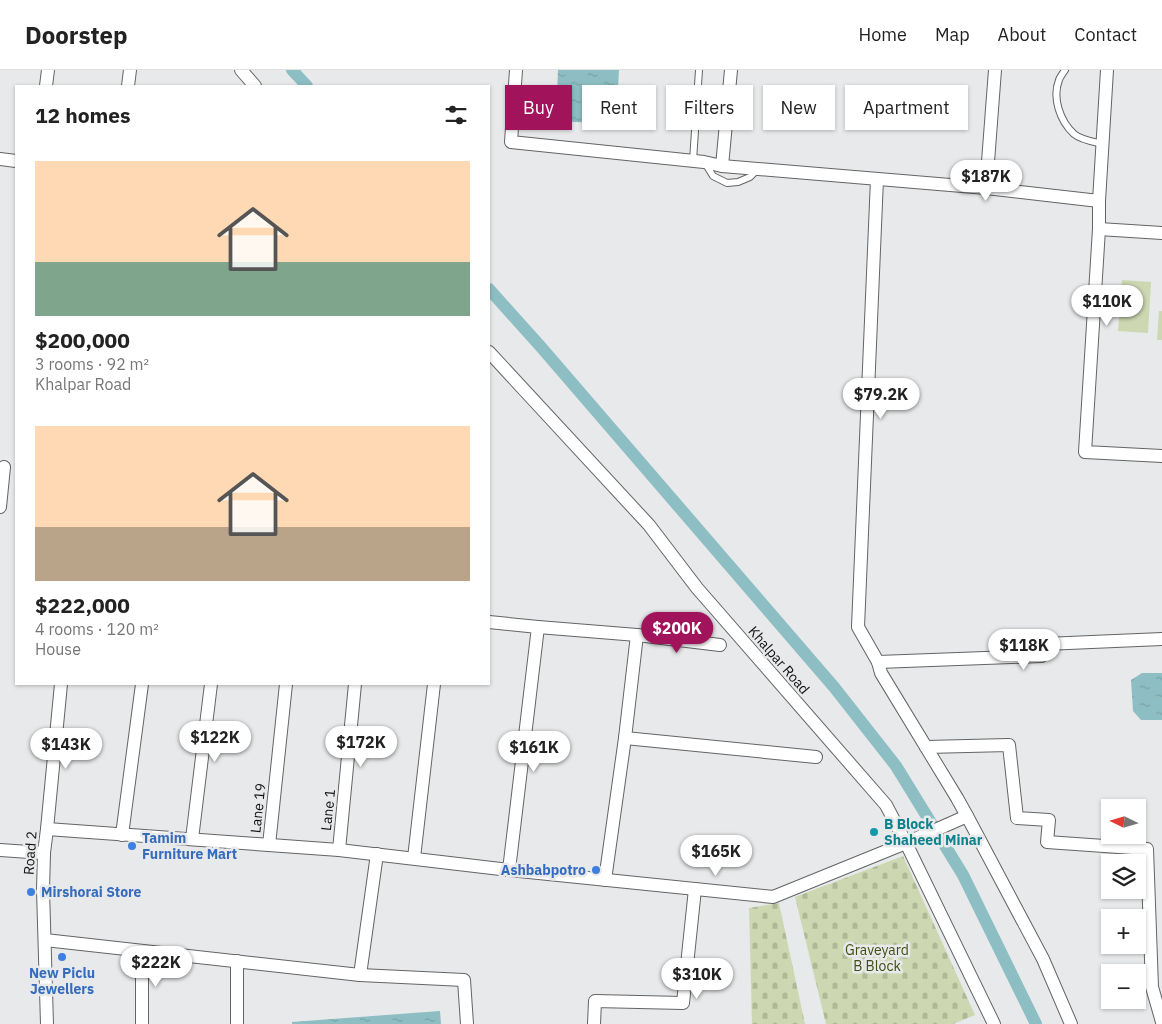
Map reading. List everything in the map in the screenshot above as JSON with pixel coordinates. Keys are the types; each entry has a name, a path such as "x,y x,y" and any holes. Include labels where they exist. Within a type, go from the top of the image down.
{"street":[{"path":"46,85 48,70"},
{"path":"128,85 130,70"},
{"path":"241,70 254,85"},
{"path":"516,70 511,142 698,161 722,166 986,188 1099,200"},
{"path":"722,166 731,70"},
{"path":"986,188 995,70"},
{"path":"1107,70 1085,452 1162,456"},
{"path":"0,159 15,161"},
{"path":"877,179 858,627 878,662 881,673 967,816 1043,959 1071,1024"},
{"path":"1099,229 1162,233"},
{"name":"Khalpar Road","path":"490,353 649,526 697,588 886,806 911,841 994,1024"},
{"path":"0,507 7,468"},
{"path":"490,622 637,635 720,645"},
{"path":"509,870 538,627"},
{"path":"605,880 637,635"},
{"path":"878,662 1041,656 1045,644 1162,639"},
{"name":"Road 2","path":"47,1024 44,853 61,685"},
{"path":"122,835 142,685"},
{"path":"192,839 212,685"},
{"name":"Lane 19","path":"269,845 286,685"},
{"name":"Lane 1","path":"339,850 355,685"},
{"path":"414,858 434,685"},
{"path":"625,738 816,757"},
{"path":"926,747 1009,745 1017,818 1049,820 1047,842 1147,849 1152,987 1162,1022 1154,1024"},
{"path":"47,829 339,850 509,870 773,897 967,816"},
{"path":"0,850 44,853"},
{"path":"360,975 377,854"},
{"path":"594,1024 595,1002 683,1003 695,889"},
{"path":"45,940 360,975 464,980 467,1024"},
{"path":"142,951 142,1024"},
{"path":"236,961 237,1024"}],"lane":[{"path":"699,70 698,161 713,176 727,183 738,182 750,177 758,169"},
{"path":"1064,70 1058,81 1056,96 1063,121 1075,135 1103,144"}],"green space":[{"path":"1122,280 1151,282 1148,333 1118,331"},
{"path":"1159,311 1162,311 1162,340 1157,340"},
{"name":"Graveyard B Block","path":"903,856 975,1015 953,1024 826,1024 795,897"},
{"path":"779,903 805,1024 752,1024 749,908"}],"water":[{"path":"558,70 619,70 618,85 582,85 582,122 572,122 572,85 557,85"},
{"path":"1142,673 1162,673 1162,720 1141,720 1133,711 1131,680"},
{"path":"440,1011 441,1024 292,1024 292,1022"}],"waterway":[{"path":"292,70 306,85"},
{"path":"490,290 834,687 896,766 963,875 1036,1024"}],"place":[{"name":"B Block Shaheed Minar","path":"874,832"},
{"name":"Tamim Furniture Mart","path":"132,846"},
{"name":"Ashbabpotro","path":"596,870"},
{"name":"Mirshorai Store","path":"31,892"},
{"name":"New Piclu Jewellers","path":"62,957"}]}
